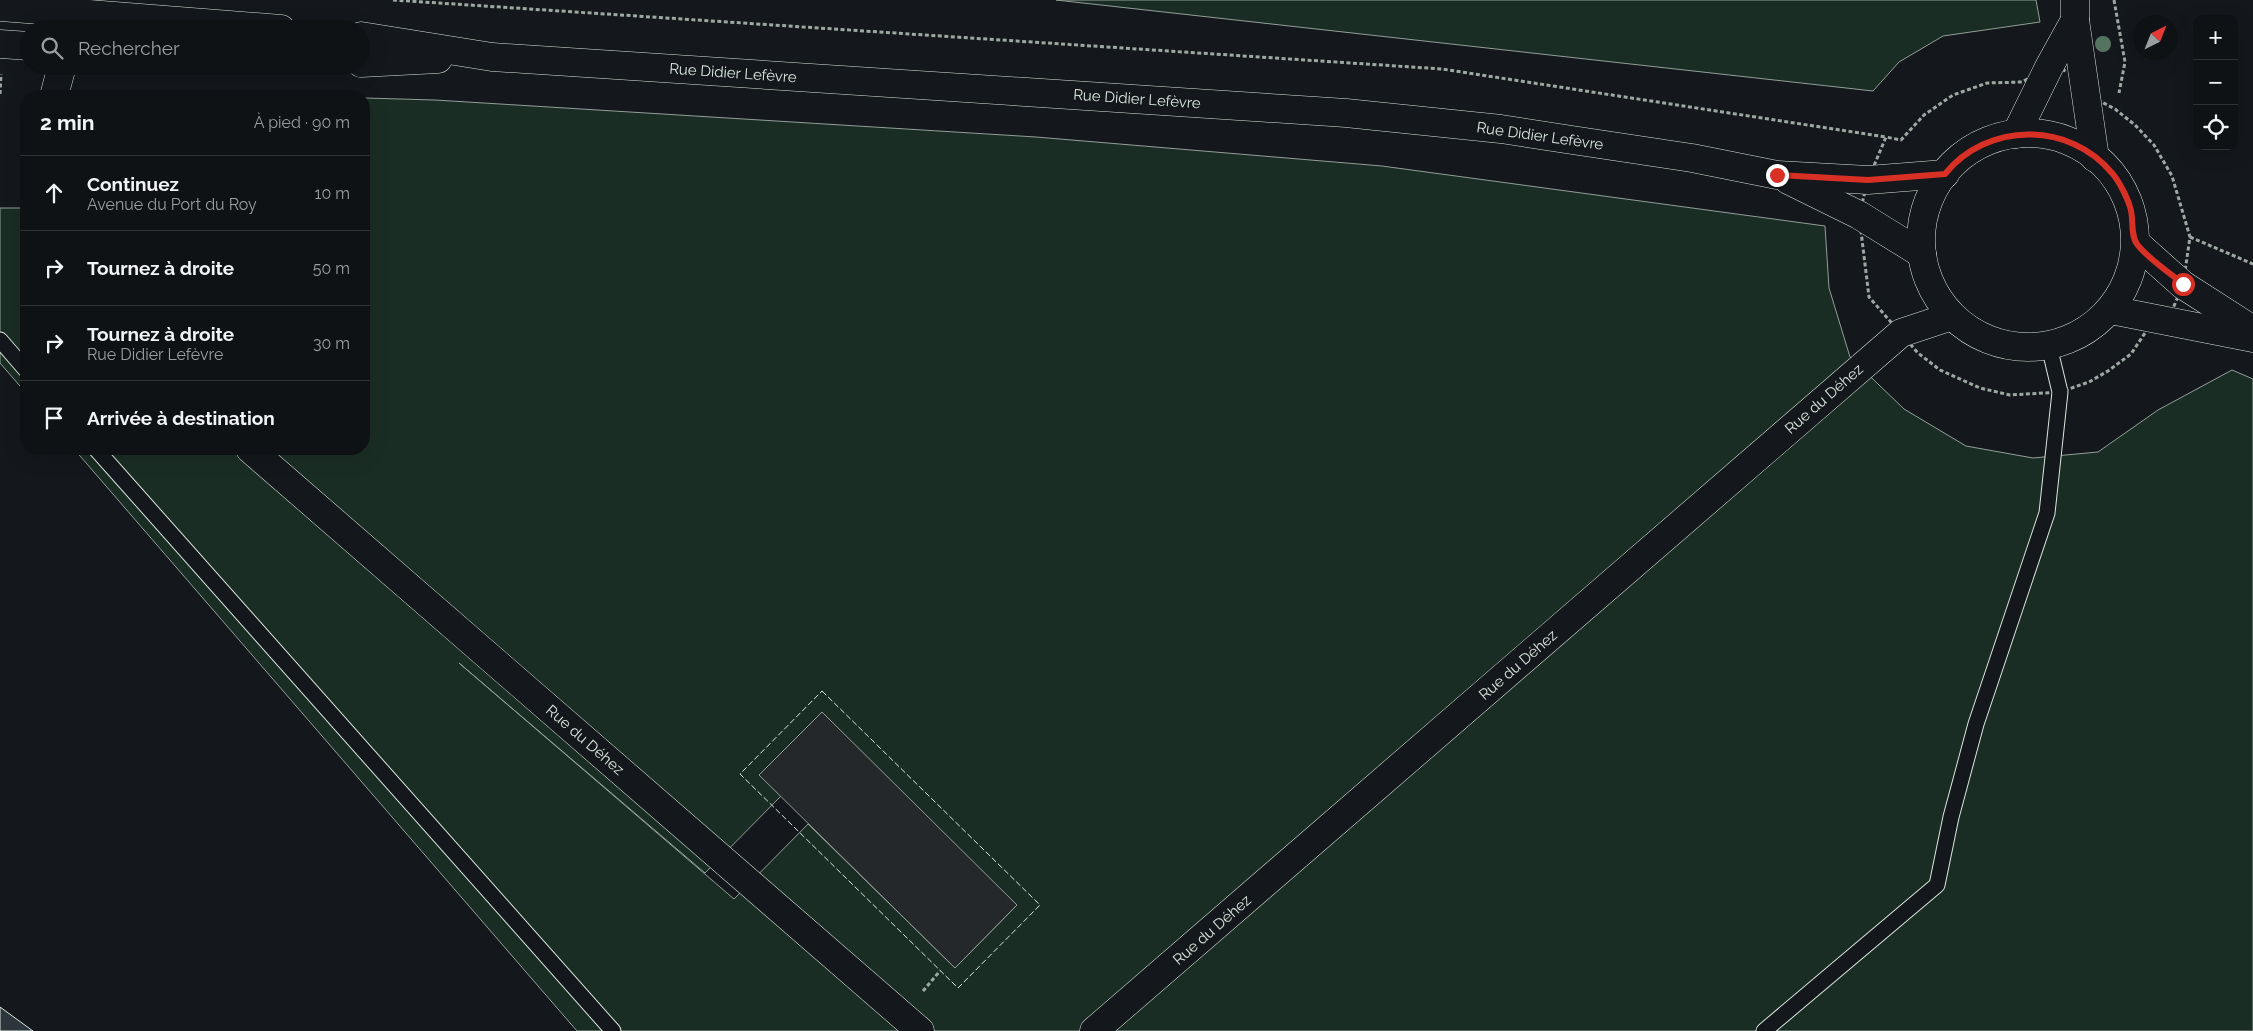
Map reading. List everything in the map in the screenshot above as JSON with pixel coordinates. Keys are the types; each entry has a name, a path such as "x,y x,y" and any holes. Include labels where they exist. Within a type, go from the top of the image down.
{"main road":[{"path":"0,7 165,20"},
{"path":"2016,134 2075,10"},
{"path":"2075,10 2095,158"},
{"name":"Rue Didier Lefèvre","path":"370,37 492,57 1346,113 1501,130 1572,140 1692,158 1777,175 1868,180 1945,174"},
{"path":"0,44 20,45"},
{"name":"Rue Didier Lefèvre","path":"370,63 492,57"},
{"path":"56,90 60,75"},
{"path":"2016,134 2050,135 2084,149 2095,158 2112,173 2130,206 2136,243 2129,279 2111,310 2083,333 2049,346 2014,347 1980,337 1952,316 1932,287 1922,254 1923,220 1934,188 1955,162 1983,143 2016,134"},
{"name":"Rue Didier Lefèvre","path":"1777,175 1859,215 1922,254"},
{"path":"2136,243 2183,284 2253,330"},
{"path":"2111,310 2253,338"},
{"name":"Rue du Déhez","path":"1094,1031 1901,333 1952,316"},
{"name":"Rue du Déhez","path":"257,455 920,1031"}],"lane":[{"path":"0,340 20,363"},
{"path":"1764,1031 1938,885 1952,817 1976,724 2047,512 2060,392 2049,346"},
{"path":"101,455 613,1031"}],"path":[{"path":"393,0 1442,69 1886,136"},
{"path":"2114,0 2125,62 2115,109 2135,125 2154,145 2172,176 2190,237 2253,264"}],"green space":[{"path":"1056,0 2036,0 2040,22 1943,36 1899,62 1873,91"},
{"path":"370,98 435,100 1036,137 1382,166 1825,226 1829,288 1850,357 1904,409 1966,446 2033,458 2098,452 2158,410 2232,370 2253,379 2253,1031 577,1031 79,455 370,455","holes":["459,663 705,873 781,796 760,775 1017,905 955,968 808,824 734,899"]},
{"path":"0,208 20,208 20,386 0,363"}],"shaded area":[{"path":"822,712 1017,905 955,968 759,775"}],"building":[{"path":"0,1007 33,1031 0,1031"}],"fence":[{"path":"822,691 1040,905 958,988 740,774 822,691"}],"route":[{"path":"1777,175 1868,180 1945,174 1955,162 1983,143 2016,134 2050,135 2084,149 2112,173 2130,206 2136,243 2183,284"}]}
